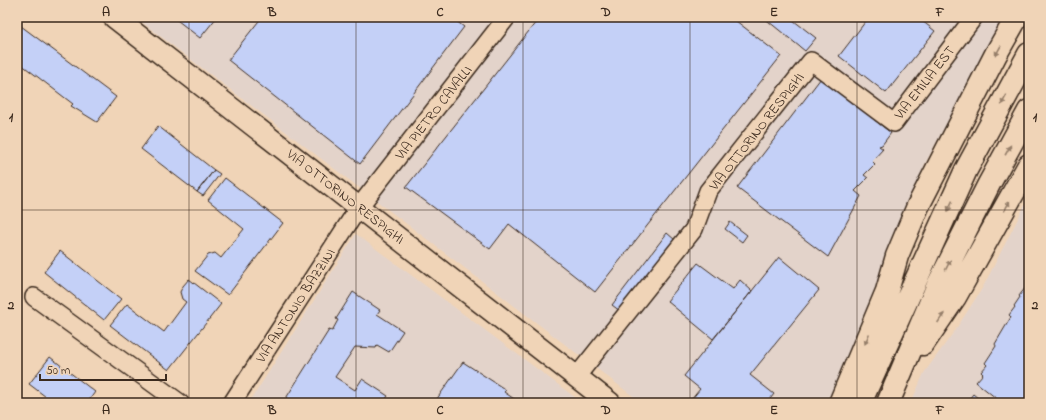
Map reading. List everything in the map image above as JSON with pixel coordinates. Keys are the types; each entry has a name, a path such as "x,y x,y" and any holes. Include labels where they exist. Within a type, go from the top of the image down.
{"highway":[{"path":"840,403 887,291 896,256 909,227 996,54 1017,17"},
{"path":"860,403 966,170 1029,54"},
{"path":"888,403 938,285 989,184 1029,111"},
{"path":"875,368 910,246 948,150"},
{"path":"894,403 901,372 928,338 955,297 1029,165"}],"street":[{"name":"VIA OTTORINO RESPIGHI","path":"114,17 610,403"},
{"name":"VIA PIETRO CAVALLI","path":"359,207 507,17"},
{"name":"VIA EMILIA EST","path":"811,61 894,122 974,17"},
{"name":"VIA OTTORINO RESPIGHI","path":"577,376 694,229 708,191 811,61"},
{"name":"VIA ANTONIO BAZZINI","path":"232,403 359,207"},
{"path":"34,297 180,403"}],"shaded area":[{"path":"135,17 1004,17 925,164 830,403 642,403"},
{"path":"1029,197 1029,403 911,403 924,373 956,329 983,287"},
{"path":"356,234 580,401 579,403 249,403"}],"building":[{"path":"173,17 217,17 200,38"},
{"path":"262,17 451,17 464,27 360,164 228,60"},
{"path":"540,17 731,17 781,56 595,292 509,224 490,249 406,187"},
{"path":"763,17 789,17 816,38 805,51"},
{"path":"869,17 917,17 935,31 886,93 839,56"},
{"path":"17,23 116,97 97,122 71,106 73,104 17,61"},
{"path":"821,78 891,133 882,145 879,146 883,149 872,161 875,164 864,175 868,178 855,191 861,196 828,257 737,188"},
{"path":"158,126 214,170 197,192 141,149"},
{"path":"214,170 220,174 203,196 197,192"},
{"path":"225,178 283,223 228,295 195,271 208,255 215,253 221,258 244,229 208,200"},
{"path":"730,222 747,235 742,242 725,229"},
{"path":"667,233 675,240 620,311 612,305"},
{"path":"60,251 121,299 104,320 44,272"},
{"path":"779,257 819,290 750,375 774,394 767,403 695,403 691,400 700,389 684,376"},
{"path":"698,263 733,289 740,280 752,291 713,339 667,301"},
{"path":"189,279 221,304 169,370 110,325 127,304 164,332 186,302 182,299 180,292"},
{"path":"1029,283 1029,401 1028,403 1002,403 976,382 983,374 981,372 987,365 985,363 996,346 995,344 1011,317 1009,315 1015,307 1014,306 1020,297 1019,296"},
{"path":"353,292 380,310 377,314 403,331 389,352 377,345 376,348 355,347 335,377 355,390 362,379 388,396 383,403 283,403 329,330 332,331 338,320 336,319"},
{"path":"50,357 95,392 87,403 54,403 29,384"},
{"path":"463,362 506,390 504,392 520,403 434,403"},
{"path":"973,394 984,403 975,403 969,399"}]}
